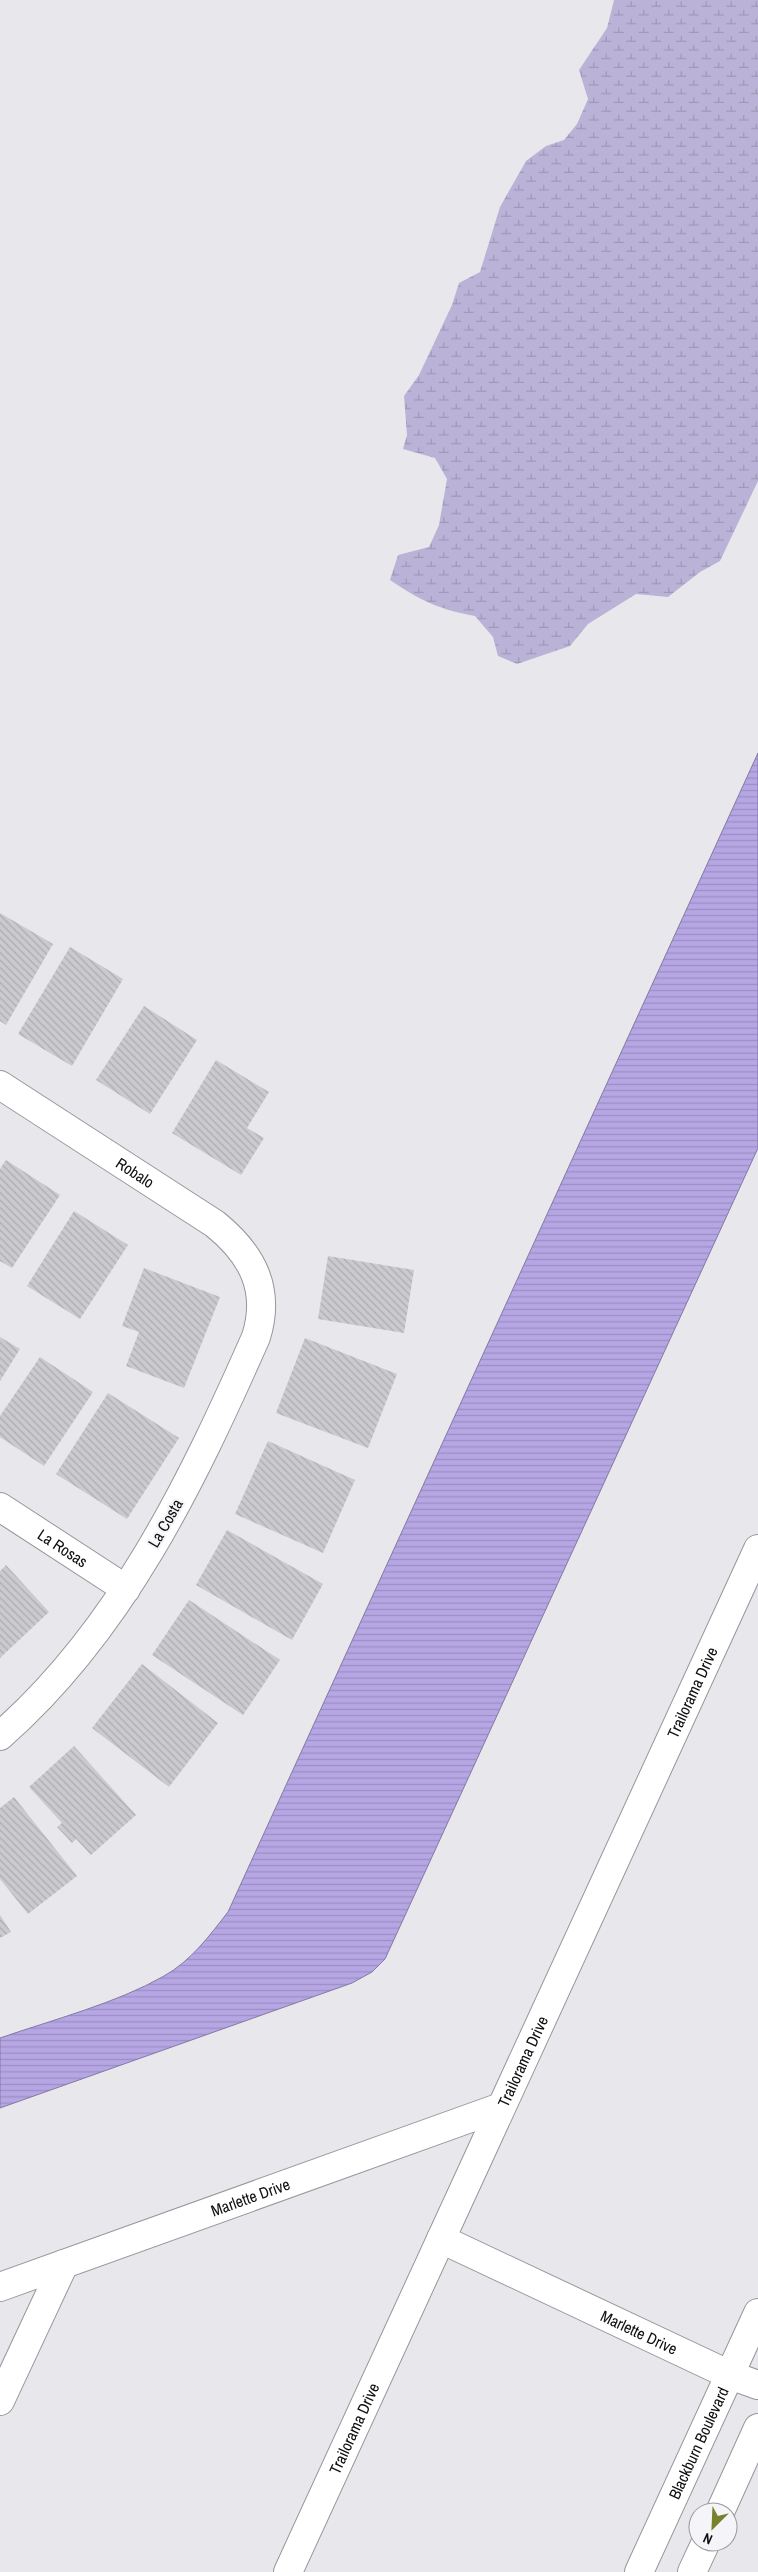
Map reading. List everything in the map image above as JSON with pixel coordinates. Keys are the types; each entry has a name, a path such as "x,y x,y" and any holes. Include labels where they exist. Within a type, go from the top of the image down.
{"street":[{"name":"Robalo","path":"0,1085 215,1224 242,1249 256,1275"},
{"name":"La Costa","path":"0,1736 60,1676 95,1634 126,1589 180,1498 215,1429 256,1337 260,1323 261,1308 256,1275"},
{"name":"La Rosas","path":"0,1507 126,1589"},
{"name":"Trailorama Drive","path":"288,2572 758,1549"},
{"name":"Marlette Drive","path":"0,2287 501,2107"},
{"name":"Marlette Drive","path":"440,2238 730,2375 758,2385"},
{"path":"0,2401 64,2264"},
{"name":"Blackburn Boulevard","path":"639,2572 758,2313"},
{"path":"725,2502 758,2428"},
{"path":"692,2572 701,2552"}],"green space":[{"path":"614,0 758,0 758,481 720,561 700,572 668,597 636,594 588,624 570,646 517,664 498,656 493,637 475,616 430,603 411,594 390,580 398,555 429,547 439,525 447,479 435,458 403,449 407,435 404,396 419,375 452,305 459,283 480,272 500,207 526,161 546,146 564,140 577,124 588,99 579,70 607,28"}],"shaded area":[{"path":"758,753 758,1148 385,1959 372,1972 352,1983 0,2108 0,2038 105,2003 146,1986 183,1963 228,1912"}],"building":[{"path":"0,913 53,944 6,1025 0,1021"},
{"path":"70,947 123,979 72,1066 18,1034"},
{"path":"144,1006 197,1040 150,1114 96,1080"},
{"path":"216,1060 269,1092 247,1128 264,1138 241,1175 172,1133"},
{"path":"6,1160 60,1195 12,1268 0,1261 0,1169"},
{"path":"74,1211 128,1245 80,1319 27,1286"},
{"path":"328,1256 414,1270 404,1333 318,1319"},
{"path":"144,1268 220,1297 184,1388 126,1366 139,1332 122,1326"},
{"path":"0,1337 20,1349 0,1381"},
{"path":"305,1338 397,1374 368,1448 276,1413"},
{"path":"40,1357 93,1392 44,1466 0,1437 0,1416"},
{"path":"108,1393 179,1438 127,1519 56,1474"},
{"path":"268,1441 355,1480 323,1553 235,1514"},
{"path":"227,1530 323,1584 292,1640 196,1585"},
{"path":"6,1565 49,1612 0,1658 0,1571"},
{"path":"189,1600 280,1660 243,1715 152,1655"},
{"path":"142,1664 218,1723 169,1787 92,1728"},
{"path":"74,1746 136,1815 91,1855 76,1839 72,1843 57,1827 62,1823 29,1787"},
{"path":"14,1797 77,1876 28,1914 0,1879 0,1808"},
{"path":"0,1915 11,1932 0,1938"}]}
